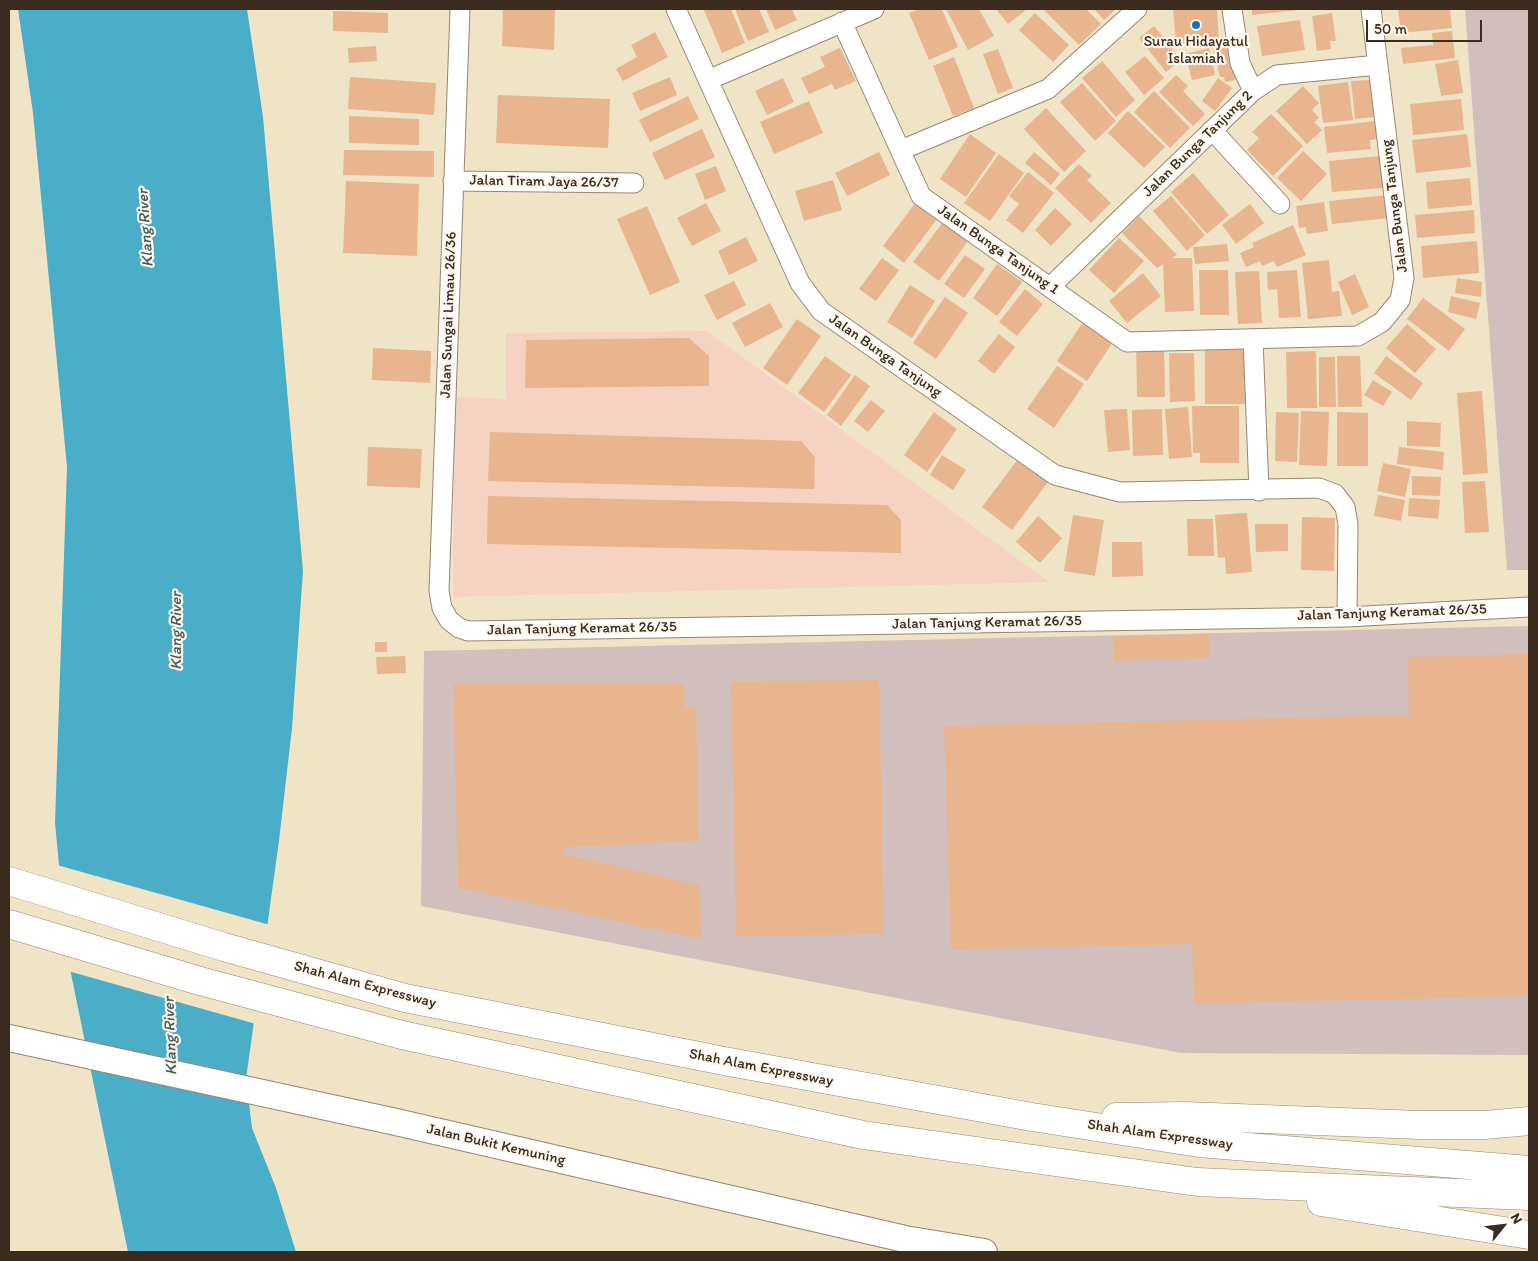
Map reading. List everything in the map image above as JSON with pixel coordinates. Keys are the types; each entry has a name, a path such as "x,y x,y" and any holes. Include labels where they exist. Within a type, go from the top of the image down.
{"highway":[{"name":"Shah Alam Expressway","path":"9,881 214,944 405,998 724,1061 1032,1117 1198,1143 1529,1170"},
{"path":"9,924 200,981 402,1035 864,1135 1197,1182 1529,1236"},
{"path":"1032,1117 1185,1116 1420,1125 1485,1125 1529,1121"},
{"path":"1197,1182 1529,1196"}],"main road":[{"name":"Jalan Bukit Kemuning","path":"9,1038 396,1122 905,1239 984,1252"}],"street":[{"name":"Jalan Sungai Limau 26/36","path":"449,620 442,608 439,591 460,9"},
{"name":"Jalan Bunga Tanjung","path":"676,9 800,283 821,312 1054,475 1120,492 1260,491 1319,488 1335,494 1345,506 1348,524 1347,617"},
{"path":"708,80 874,9"},
{"path":"901,150 1048,89 1137,9"},
{"path":"1232,9 1240,63 1253,90"},
{"name":"Jalan Bunga Tanjung","path":"1253,339 1358,336 1382,322 1400,300 1404,278 1371,9"},
{"name":"Jalan Bunga Tanjung 1","path":"842,22 922,196 1128,342 1253,339"},
{"name":"Jalan Bunga Tanjung 2","path":"1050,287 1253,90 1277,75 1378,65"},
{"path":"1212,130 1280,204"},
{"name":"Jalan Tiram Jaya 26/37","path":"454,181 634,183"},
{"path":"1253,339 1260,491"},
{"name":"Jalan Tanjung Keramat 26/35","path":"449,620 468,631 1347,617 1529,607"}],"shaded area":[{"path":"1465,9 1529,9 1529,570 1507,570"},
{"path":"707,331 1049,582 453,597 455,397 506,399 506,333"},
{"path":"1529,626 1529,1055 1181,1053 421,906 424,651"}],"water":[{"name":"Klang River","path":"18,9 247,9 263,117 303,571 292,728 279,841 246,1079 252,1128 276,1188 296,1252 128,1252 68,959 55,823 67,467 33,113"}],"pier":[{"path":"57,865 270,925 256,1024 68,971"}],"building":[{"path":"503,9 555,9 554,50 502,46"},
{"path":"731,9 745,43 722,53 704,10"},
{"path":"735,9 759,9 769,32 748,41"},
{"path":"766,9 792,9 797,20 775,30"},
{"path":"920,9 942,9 958,47 929,60 909,13"},
{"path":"946,9 979,9 994,36 968,50"},
{"path":"996,9 1027,9 1008,24"},
{"path":"1043,9 1086,9 1101,24 1079,45"},
{"path":"1094,9 1116,9 1104,20"},
{"name":"Surau Hidayatul Islamiah","path":"1173,9 1217,9 1219,41 1176,44"},
{"path":"1252,9 1298,9 1298,10 1252,15"},
{"path":"1398,9 1450,9 1452,28 1401,33"},
{"path":"333,11 388,13 388,33 333,31"},
{"path":"1035,13 1069,45 1053,62 1019,30"},
{"path":"1332,13 1336,41 1330,41 1331,49 1317,51 1312,16"},
{"path":"1300,20 1305,50 1262,56 1257,26"},
{"path":"1154,26 1181,60 1166,72 1139,38"},
{"path":"1452,31 1455,58 1403,64 1401,48 1433,45 1432,33"},
{"path":"655,32 668,57 623,81 616,69 637,57 631,45"},
{"path":"1232,42 1240,79 1225,82 1224,77 1220,77 1213,46"},
{"path":"376,46 377,61 349,63 348,48"},
{"path":"840,48 856,81 835,90 832,84 809,94 801,78 825,67 820,57"},
{"path":"1209,48 1215,75 1192,80 1185,54"},
{"path":"998,49 1013,88 998,94 983,54"},
{"path":"1145,56 1164,78 1144,95 1125,72"},
{"path":"954,57 974,108 953,116 933,66"},
{"path":"1458,60 1463,93 1441,96 1435,64"},
{"path":"1102,61 1135,100 1116,117 1082,78"},
{"path":"1176,75 1188,86 1183,91 1205,114 1193,126 1159,92"},
{"path":"350,77 436,83 434,115 348,109"},
{"path":"670,77 677,95 640,111 632,93"},
{"path":"783,78 794,102 767,115 755,91"},
{"path":"1218,78 1232,88 1215,111 1202,101"},
{"path":"1370,80 1374,117 1355,119 1351,81"},
{"path":"1348,82 1353,120 1323,123 1318,86"},
{"path":"1082,83 1116,121 1095,141 1060,102"},
{"path":"1303,86 1319,103 1312,110 1319,118 1314,122 1322,130 1307,144 1276,111"},
{"path":"1154,91 1190,128 1170,148 1134,112"},
{"path":"498,95 610,99 608,148 496,143"},
{"path":"688,96 699,119 650,142 639,120"},
{"path":"1461,99 1464,130 1413,135 1410,104"},
{"path":"809,101 823,133 774,154 760,122"},
{"path":"1046,108 1086,151 1064,172 1024,129"},
{"path":"1128,111 1165,147 1144,168 1108,133"},
{"path":"1271,114 1303,146 1273,176 1247,150 1259,138 1252,132"},
{"path":"349,116 419,119 419,145 349,143"},
{"path":"1376,121 1378,139 1370,140 1371,149 1327,153 1324,127"},
{"path":"702,129 715,157 665,180 652,153"},
{"path":"970,134 996,153 966,197 940,179"},
{"path":"1467,134 1471,167 1416,173 1412,140"},
{"path":"344,150 434,151 434,177 343,175"},
{"path":"1303,151 1327,174 1301,201 1277,178"},
{"path":"879,152 890,175 847,196 835,173"},
{"path":"1034,152 1060,174 1051,185 1025,163"},
{"path":"999,154 1024,173 990,221 964,203"},
{"path":"1380,156 1383,188 1332,192 1329,161"},
{"path":"1079,164 1092,176 1087,180 1111,203 1091,223 1055,188"},
{"path":"716,166 726,191 705,200 695,174"},
{"path":"1028,172 1054,193 1023,233 1006,220 1019,204 1009,196"},
{"path":"1193,173 1229,215 1207,234 1171,192"},
{"path":"1470,178 1472,205 1428,209 1426,182"},
{"path":"833,180 842,210 804,221 795,191"},
{"path":"346,181 419,184 417,256 343,253"},
{"path":"1387,195 1389,218 1332,224 1329,201"},
{"path":"1171,196 1205,235 1187,251 1153,211"},
{"path":"916,202 937,219 904,263 883,246"},
{"path":"1324,202 1328,231 1307,234 1306,227 1299,228 1296,206"},
{"path":"706,203 721,231 692,246 677,218"},
{"path":"1250,204 1264,223 1236,244 1222,225"},
{"path":"647,206 680,282 650,295 617,219"},
{"path":"1055,208 1072,224 1051,246 1035,230"},
{"path":"1474,210 1475,233 1417,238 1415,215"},
{"path":"1139,216 1177,255 1172,258 1192,258 1194,311 1165,312 1163,264 1157,268 1122,233"},
{"path":"943,222 968,241 939,281 913,262"},
{"path":"1293,225 1306,255 1277,267 1274,261 1262,266 1260,261 1246,267 1240,253 1254,247 1252,243"},
{"path":"746,237 758,261 729,275 718,251"},
{"path":"1119,238 1144,261 1114,293 1089,270"},
{"path":"1477,241 1479,273 1423,278 1421,246"},
{"path":"1227,244 1229,261 1195,264 1193,247"},
{"path":"965,255 985,269 964,298 944,284"},
{"path":"882,258 899,270 876,301 859,289"},
{"path":"1329,260 1332,292 1339,291 1342,316 1308,319 1302,263"},
{"path":"997,264 1022,282 997,316 973,298"},
{"path":"1199,270 1228,270 1229,315 1200,315"},
{"path":"1297,270 1301,317 1279,318 1277,289 1268,290 1267,272"},
{"path":"1259,271 1262,323 1238,324 1235,272"},
{"path":"1143,273 1161,296 1127,323 1109,301"},
{"path":"1355,274 1369,307 1352,315 1338,282"},
{"path":"1457,278 1482,282 1481,297 1455,293"},
{"path":"734,281 746,305 717,320 704,295"},
{"path":"910,285 935,301 912,338 887,322"},
{"path":"1025,289 1043,304 1017,336 999,322"},
{"path":"1451,296 1480,303 1476,319 1448,312"},
{"path":"945,297 968,313 936,359 913,343"},
{"path":"1423,298 1465,329 1449,351 1407,319"},
{"path":"770,303 783,327 745,347 732,323"},
{"path":"797,319 821,336 787,385 763,368"},
{"path":"1085,319 1115,339 1087,381 1057,361"},
{"path":"1407,324 1436,349 1415,373 1386,348"},
{"path":"999,334 1015,347 994,374 978,361"},
{"path":"689,338 709,356 709,386 525,388 526,340"},
{"path":"1136,344 1164,344 1165,397 1137,397"},
{"path":"373,348 431,351 430,383 372,380"},
{"path":"1205,348 1244,348 1245,404 1205,404"},
{"path":"1316,351 1317,408 1287,408 1286,352"},
{"path":"1169,353 1194,353 1195,401 1170,402"},
{"path":"825,356 851,375 824,412 798,393"},
{"path":"1337,356 1360,356 1362,407 1338,407"},
{"path":"1386,356 1423,383 1411,400 1374,373"},
{"path":"1319,357 1335,357 1336,407 1319,407"},
{"path":"1057,366 1084,384 1054,428 1027,409"},
{"path":"855,375 870,386 841,426 827,415"},
{"path":"1373,380 1392,392 1383,406 1364,395"},
{"path":"1482,391 1488,473 1463,475 1457,393"},
{"path":"871,400 885,411 868,432 854,421"},
{"path":"1192,406 1239,406 1239,463 1200,463 1200,453 1193,453"},
{"path":"1188,407 1192,457 1169,459 1165,409"},
{"path":"1127,409 1130,450 1108,452 1104,410"},
{"path":"1162,409 1163,455 1133,456 1132,410"},
{"path":"1301,411 1329,412 1327,466 1299,465"},
{"path":"934,412 957,429 927,472 904,455"},
{"path":"1276,412 1299,413 1297,462 1275,461"},
{"path":"1337,412 1368,413 1368,466 1337,466"},
{"path":"1407,421 1441,423 1440,447 1407,446"},
{"path":"490,432 801,441 815,457 814,489 488,481"},
{"path":"368,447 422,449 420,488 367,486"},
{"path":"1399,447 1444,452 1443,470 1397,464"},
{"path":"942,455 966,470 953,490 930,475"},
{"path":"1018,459 1048,482 1012,530 982,507"},
{"path":"1383,463 1411,469 1405,497 1377,491"},
{"path":"1412,476 1441,477 1440,496 1412,495"},
{"path":"1485,481 1489,532 1465,533 1462,482"},
{"path":"1378,495 1405,500 1401,521 1374,516"},
{"path":"488,496 887,505 901,520 901,553 487,544"},
{"path":"1409,498 1440,500 1438,519 1408,516"},
{"path":"1247,513 1252,572 1226,574 1225,557 1218,558 1215,515"},
{"path":"1073,515 1104,520 1095,576 1064,571"},
{"path":"1038,516 1062,538 1040,563 1016,542"},
{"path":"1302,517 1335,518 1334,571 1301,570"},
{"path":"1187,519 1213,519 1214,556 1188,556"},
{"path":"1255,524 1288,524 1288,551 1256,552"},
{"path":"1112,542 1142,542 1143,576 1112,577"},
{"path":"1209,634 1209,658 1114,661 1113,637"},
{"path":"375,642 387,642 387,652 375,652"},
{"path":"1529,654 1529,996 1194,1004 1192,944 951,950 944,726 1409,715 1407,657"},
{"path":"405,656 406,673 377,674 376,657"},
{"path":"879,680 884,934 736,936 731,682"},
{"path":"684,683 685,708 696,707 699,841 564,847 563,854 700,885 701,939 458,888 453,684"}],"place":[{"name":"Surau Hidayatul Islamiah","path":"1196,25"}]}
